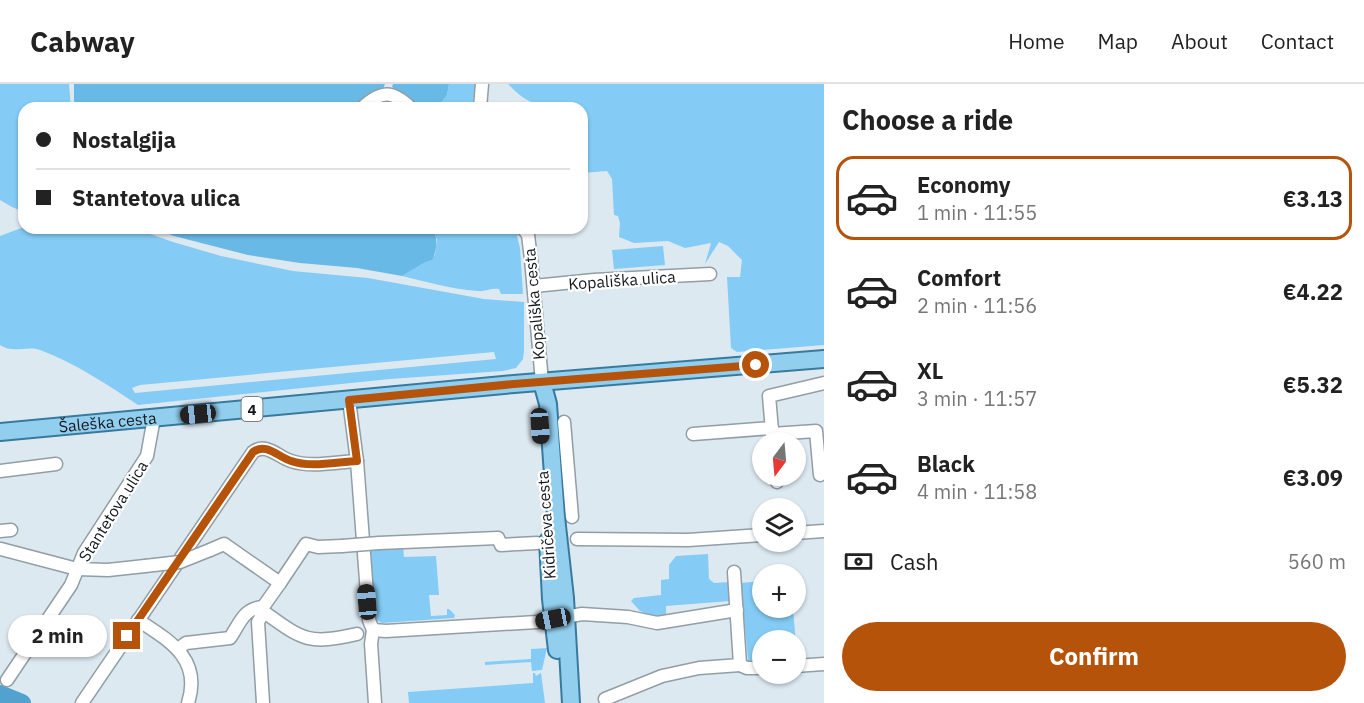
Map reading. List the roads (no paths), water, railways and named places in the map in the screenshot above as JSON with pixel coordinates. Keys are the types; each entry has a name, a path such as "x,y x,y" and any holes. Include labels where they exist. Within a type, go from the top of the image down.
{"main road":[{"name":"Šaleška cesta","path":"0,432 542,382 824,359"},
{"name":"Kidričeva cesta","path":"542,382 539,404 560,618 571,703"},
{"name":"Kidričeva cesta","path":"560,618 561,703"}],"street":[{"path":"480,102 482,84"},
{"path":"370,102 388,89 405,102"},
{"name":"Kopališka cesta","path":"527,234 542,382"},
{"name":"Kopališka ulica","path":"534,286 594,280 710,274"},
{"path":"772,432 769,396 824,383"},
{"path":"349,400 364,502 369,620 373,630 371,644 375,703"},
{"name":"Stantetova ulica","path":"7,680 71,585 84,553 147,456 154,418"},
{"path":"564,422 572,517"},
{"path":"805,432 816,431 820,475"},
{"path":"693,434 752,435"},
{"path":"82,703 248,457 256,449 267,449 287,460 304,464 357,461"},
{"path":"0,471 56,464"},
{"path":"806,532 824,531"},
{"path":"577,539 688,540 752,536"},
{"path":"263,703 258,622 305,540 318,547 498,538 501,545 537,543"},
{"path":"77,569 108,570 180,562 224,544 280,583"},
{"name":"Stantetova ulica","path":"1,549 77,569"},
{"path":"734,572 740,665"},
{"path":"178,649 186,643 230,638 248,611 253,608 264,609 296,635 307,639 357,634"},
{"path":"373,630 386,632 537,622 598,614 657,623 737,610"},
{"path":"138,620 178,649 191,673 191,693 188,703"},
{"path":"806,665 824,664"},
{"path":"605,699 662,676 699,668 740,665 752,668"}],"waterway":[{"path":"0,694 22,703"}]}
